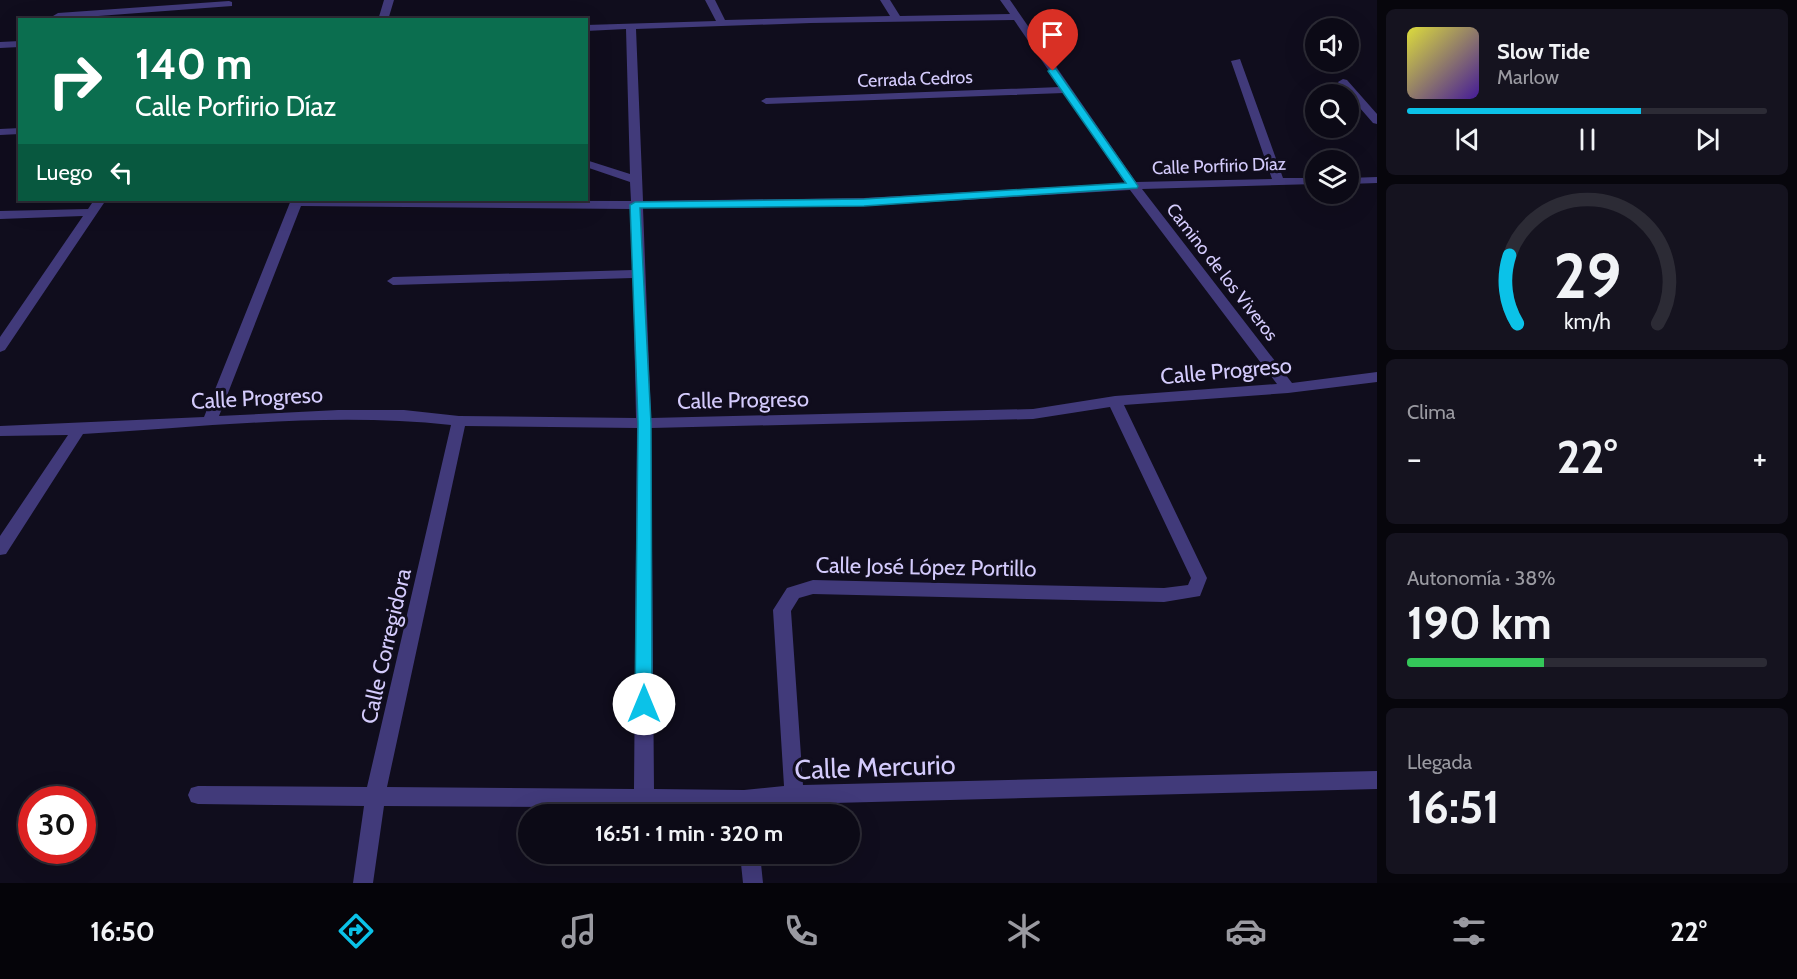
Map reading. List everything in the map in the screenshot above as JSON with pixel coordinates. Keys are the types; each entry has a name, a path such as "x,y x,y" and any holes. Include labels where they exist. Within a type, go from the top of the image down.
{"street":[{"path":"383,18 389,0"},
{"path":"710,0 722,23"},
{"path":"885,0 897,19"},
{"name":"Camino de los Viveros","path":"1005,0 1133,186 1288,388"},
{"path":"58,16 228,6"},
{"path":"588,28 1017,17"},
{"path":"631,27 635,205 644,423 644,797"},
{"path":"0,45 18,44"},
{"path":"1236,61 1279,182"},
{"path":"1343,82 1377,121"},
{"name":"Cerrada Cedros","path":"766,101 1065,90"},
{"path":"0,132 18,131"},
{"path":"588,164 636,180"},
{"path":"1359,181 1377,180"},
{"name":"Calle Porfirio Díaz","path":"296,201 635,205 864,202 1133,186 1305,181"},
{"path":"0,347 99,201"},
{"path":"210,420 296,201"},
{"path":"0,216 92,212"},
{"path":"393,282 638,274"},
{"name":"Calle Progreso","path":"0,431 79,429 210,420 404,415 459,421 644,423 991,416 1033,414 1115,401 1288,388 1377,377"},
{"name":"Calle José López Portillo","path":"794,795 782,610 793,592 813,587 1164,595 1194,591 1198,578 1115,401"},
{"name":"Calle Corregidora","path":"363,883 375,797 459,421"},
{"path":"0,549 79,429"},
{"name":"Calle Mercurio","path":"757,804 794,795 1377,780"},
{"name":"Calle Mercurio","path":"198,795 644,797 715,804"},
{"path":"751,864 753,883"}],"route":[{"path":"644,704 644,423 635,205 864,202 1133,186 1053,71"}]}
